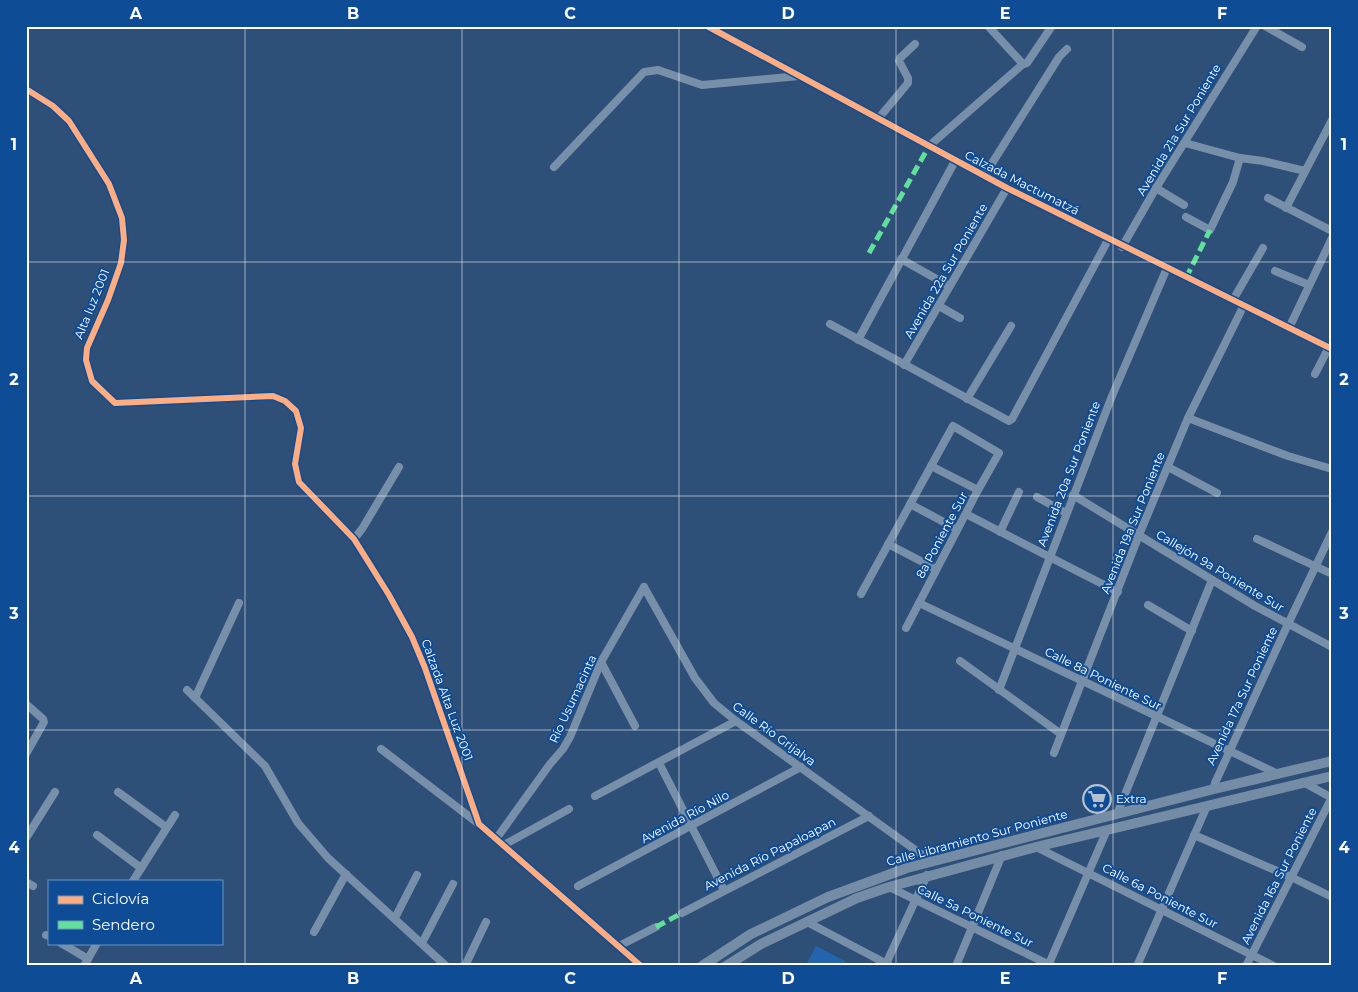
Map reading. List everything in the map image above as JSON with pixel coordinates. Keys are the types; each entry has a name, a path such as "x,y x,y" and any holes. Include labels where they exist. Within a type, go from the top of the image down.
{"main road":[{"name":"Calle Libramiento Sur Poniente","path":"702,966 751,934 828,897 907,868 1214,789 1332,761"},
{"name":"Calle Libramiento Sur Poniente","path":"726,966 761,944 857,898 927,875 1002,855 1332,776"}],"street":[{"name":"Calzada Mactumatzá","path":"707,26 1007,188 1122,247 1330,348"},
{"path":"988,26 1023,64"},
{"path":"929,146 1023,64 1027,63 1052,26"},
{"name":"Avenida 21a Sur Poniente","path":"1122,247 1156,188 1257,26"},
{"path":"1265,26 1302,47"},
{"path":"878,119 908,83 908,78 899,61 915,44"},
{"path":"984,176 1059,57 1066,49"},
{"path":"554,167 644,72 658,70 702,85 799,76"},
{"name":"Alta luz 2001","path":"26,89 53,106 69,122 109,184 122,218 124,240 121,263 108,300 87,348 86,360 92,381 115,402"},
{"path":"1286,208 1332,120"},
{"path":"1185,143 1240,158 1263,161 1305,171"},
{"path":"1186,217 1210,230 1233,182 1240,158"},
{"path":"858,340 955,161"},
{"name":"Avenida 22a Sur Poniente","path":"904,365 1007,188"},
{"path":"1156,188 1184,205"},
{"path":"1268,198 1332,231"},
{"path":"1289,328 1332,238"},
{"path":"830,324 1009,421 1012,419 1108,240"},
{"path":"1233,300 1264,248"},
{"path":"901,259 949,286"},
{"name":"Avenida 20a Sur Poniente","path":"999,690 1112,396 1167,268"},
{"path":"1275,271 1310,285"},
{"name":"Avenida 19a Sur Poniente","path":"1054,753 1139,535 1188,418 1244,305"},
{"path":"939,306 960,318"},
{"path":"967,399 1011,326"},
{"path":"1316,374 1330,348"},
{"name":"Calzada Alta Luz 2001","path":"115,402 273,396 285,401 296,412 302,428 295,464 299,482 354,539 389,595 412,637 425,668 479,824 642,966"},
{"path":"1188,418 1288,456 1332,469"},
{"name":"8a Poniente Sur","path":"906,628 999,453 953,426 931,466"},
{"path":"861,594 931,466 978,490"},
{"path":"354,539 362,529 398,467"},
{"path":"1168,467 1217,493"},
{"path":"1000,532 1019,492"},
{"name":"Callejón 9a Poniente Sur","path":"1073,495 1212,580 1288,624 1332,646"},
{"path":"1037,497 1066,513"},
{"path":"910,504 957,529"},
{"path":"966,514 1118,592"},
{"name":"Avenida 17a Sur Poniente","path":"1214,789 1230,750 1332,532"},
{"path":"1257,539 1332,574"},
{"path":"888,544 936,570"},
{"path":"1117,814 1212,580"},
{"name":"Río Usumacinta","path":"496,839 563,749 570,737 601,662 644,587"},
{"name":"Calle Río Grijalva","path":"644,587 695,678 714,703 736,722 932,862"},
{"path":"196,698 240,604"},
{"name":"Calle 8a Poniente Sur","path":"919,604 1278,774"},
{"path":"1148,605 1192,631"},
{"path":"960,661 1062,734"},
{"path":"601,662 635,726"},
{"path":"187,690 265,766 298,823 318,847 446,966"},
{"path":"26,704 44,719 26,754"},
{"path":"595,796 736,722"},
{"path":"381,750 479,824"},
{"path":"659,763 724,890"},
{"name":"Avenida Río Nilo","path":"578,886 801,767"},
{"path":"1303,782 1332,798"},
{"path":"26,838 55,792"},
{"path":"118,792 166,827"},
{"name":"Avenida 16a Sur Poniente","path":"1246,966 1332,798"},
{"path":"1137,966 1207,806"},
{"path":"504,844 569,809"},
{"path":"134,880 166,827 176,815"},
{"name":"Avenida Río Papaloapan","path":"682,913 724,890 826,840 869,816"},
{"path":"1050,965 1107,830"},
{"path":"1194,834 1291,877 1332,898"},
{"path":"97,835 140,868"},
{"name":"Calle 6a Poniente Sur","path":"1036,847 1274,966"},
{"path":"956,966 1002,855"},
{"path":"314,932 346,874"},
{"path":"395,918 417,875"},
{"path":"807,922 887,965 927,875"},
{"path":"422,942 453,884"},
{"name":"Calle 5a Poniente Sur","path":"889,887 1050,965"},
{"path":"465,966 486,922"},
{"path":"619,946 656,927"},
{"path":"62,944 86,962 96,944"}],"shaded area":[{"path":"816,946 845,961 843,966 812,966 807,963"}],"marked path":[{"path":"869,253 929,146"},
{"path":"1186,278 1210,230"},
{"path":"656,927 682,913"}],"cycle path":[{"path":"707,26 1007,188 1332,349"},
{"path":"26,89 53,106 69,121 109,184 122,218 124,240 121,263 108,300 87,348 86,360 92,381 115,403 273,396 285,401 296,411 301,428 295,464 299,482 354,539 389,595 412,637 425,668 479,824 641,966"}],"place":[{"name":"Extra","path":"1097,799"}]}
